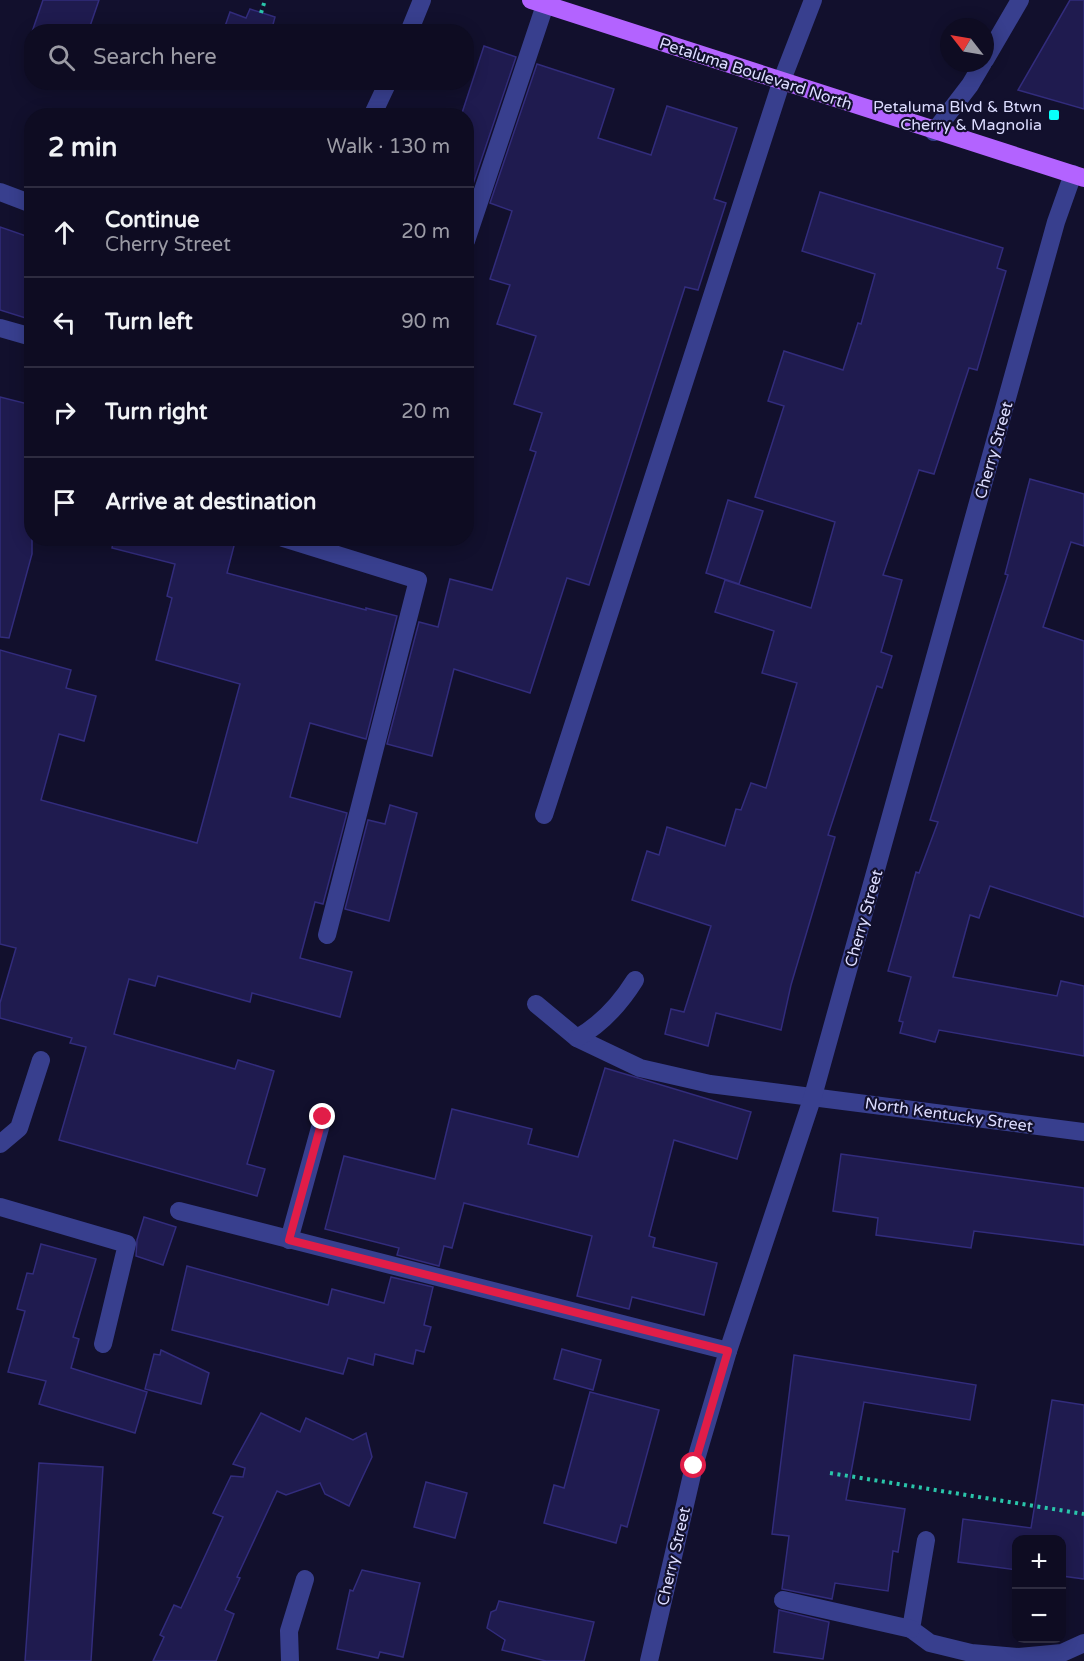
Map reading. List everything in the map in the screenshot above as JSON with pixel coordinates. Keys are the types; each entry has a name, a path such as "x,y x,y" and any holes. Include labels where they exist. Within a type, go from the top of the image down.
{"main road":[{"name":"Petaluma Boulevard North","path":"538,2 782,80 934,132 1078,176"}],"street":[{"path":"412,24 422,0"},
{"path":"544,815 782,80 813,0"},
{"path":"994,44 1020,0"},
{"path":"474,214 538,2"},
{"path":"934,132 978,72"},
{"path":"376,108 384,90"},
{"name":"Cherry Street","path":"649,1661 694,1466 728,1351 813,1096 1056,222 1078,176"},
{"path":"0,192 24,201"},
{"path":"0,328 24,335"},
{"path":"309,546 418,580 327,935"},
{"path":"577,1038 595,1028 616,1006 635,980"},
{"name":"North Kentucky Street","path":"536,1004 577,1038 640,1068 710,1084 1084,1132"},
{"path":"0,1144 20,1128 41,1060"},
{"path":"289,1240 323,1117"},
{"path":"0,1207 127,1244 103,1344"},
{"path":"179,1211 728,1351"},
{"path":"911,1629 926,1540"},
{"path":"290,1661 289,1631 305,1579"},
{"path":"783,1600 911,1629 930,1643 971,1653 1019,1658 1062,1653 1084,1643"}],"path":[{"path":"261,13 265,0"},
{"path":"830,1473 1084,1514"}],"building":[{"path":"43,0 99,0 91,24 35,24"},
{"path":"1070,0 1084,0 1084,109 1018,90"},
{"path":"250,9 275,17 273,24 226,24 230,12 246,18"},
{"path":"484,46 516,57 474,181 474,108 464,108 470,90 474,90 474,76"},
{"path":"537,64 614,89 598,138 651,155 667,106 737,128 714,199 726,203 698,290 685,287 589,585 567,578 530,693 454,669 432,756 387,744 419,622 438,627 450,579 492,590 536,452 530,450 542,413 514,404 536,336 497,324 510,285 490,279 512,211 490,203"},
{"path":"820,192 1003,248 997,268 1006,271 977,370 969,368 934,474 919,470 883,575 902,580 881,652 892,656 882,688 877,686 828,835 835,837 791,985 781,1030 716,1013 708,1046 665,1034 671,1009 684,1012 711,926 632,900 647,851 659,855 667,827 725,846 736,809 741,810 751,783 766,788 797,683 762,673 774,631 715,612 725,580 811,608 835,522 755,497 784,406 768,401 784,351 843,370 858,323 861,324 875,274 802,251"},
{"path":"0,227 24,235 24,318 0,310"},
{"path":"0,397 24,403 24,546 32,546 32,554 9,638 0,637"},
{"path":"1030,479 1084,494 1084,546 1071,542 1043,627 1084,641 1084,917 990,886 979,918 970,915 953,977 1057,996 1061,981 1084,986 1084,1056 939,1030 935,1042 900,1033 903,1022 899,1021 911,977 888,971 916,872 919,873 938,822 930,820 1008,575 1005,574"},
{"path":"728,500 763,511 739,584 706,573"},
{"path":"112,546 234,546 227,573 397,616 366,739 310,723 290,797 347,813 323,904 315,902 300,958 352,972 340,1017 252,993 250,1002 158,976 155,986 129,979 114,1034 235,1069 238,1060 274,1071 247,1164 265,1169 257,1196 59,1140 86,1047 70,1043 72,1038 0,1018 0,1003 16,948 0,944 0,650 71,670 66,688 96,696 84,741 59,734 41,800 197,843 240,684 156,660 172,598 167,596 175,564 112,548"},
{"path":"390,805 417,813 389,921 345,909 368,820 385,824"},
{"path":"605,1068 751,1112 737,1159 674,1140 649,1236 655,1238 653,1247 717,1263 704,1315 632,1297 629,1309 577,1296 592,1236 464,1203 452,1248 444,1246 439,1266 397,1255 399,1248 325,1229 344,1156 435,1179 452,1109 532,1129 528,1144 578,1157"},
{"path":"841,1154 1084,1188 1084,1245 974,1231 971,1248 876,1235 878,1218 833,1211"},
{"path":"144,1217 176,1227 163,1265 136,1256 137,1240"},
{"path":"41,1244 96,1259 73,1337 79,1339 71,1368 147,1392 135,1433 39,1404 46,1381 8,1372 25,1311 17,1309 27,1273 33,1274"},
{"path":"187,1266 328,1305 332,1289 384,1303 391,1277 433,1287 424,1325 431,1327 424,1352 416,1350 413,1364 375,1354 373,1365 348,1358 343,1374 172,1330"},
{"path":"562,1349 601,1360 593,1390 554,1379"},
{"path":"161,1350 209,1373 201,1404 145,1389 154,1354 160,1355"},
{"path":"794,1355 976,1385 970,1420 864,1402 846,1500 905,1509 898,1552 893,1551 888,1591 835,1583 832,1599 782,1589 789,1536 772,1534"},
{"path":"590,1392 659,1410 627,1527 621,1525 616,1543 544,1523 554,1485 564,1488"},
{"path":"1052,1400 1084,1405 1084,1579 1066,1577 1066,1535 1012,1535 1012,1569 958,1562 963,1519 1031,1528"},
{"path":"261,1413 300,1432 306,1418 353,1440 366,1433 372,1457 349,1506 325,1494 320,1483 286,1495 277,1491 237,1577 240,1578 225,1610 234,1614 216,1661 153,1661 164,1637 160,1635 174,1605 181,1608 223,1517 213,1513 231,1476 243,1477 245,1468 233,1464"},
{"path":"39,1463 103,1467 91,1661 25,1661"},
{"path":"426,1482 467,1493 455,1538 414,1527"},
{"path":"362,1570 420,1583 403,1657 380,1652 378,1658 337,1649 350,1590 353,1591"},
{"path":"499,1601 594,1622 584,1661 546,1661 502,1650 505,1640 487,1628 491,1612 496,1610"},
{"path":"779,1610 829,1622 823,1659 774,1652"}],"place":[{"name":"Petaluma Blvd & Btwn Cherry & Magnolia","path":"1054,115"}],"route":[{"path":"323,1117 289,1240 728,1351 694,1466"}]}
